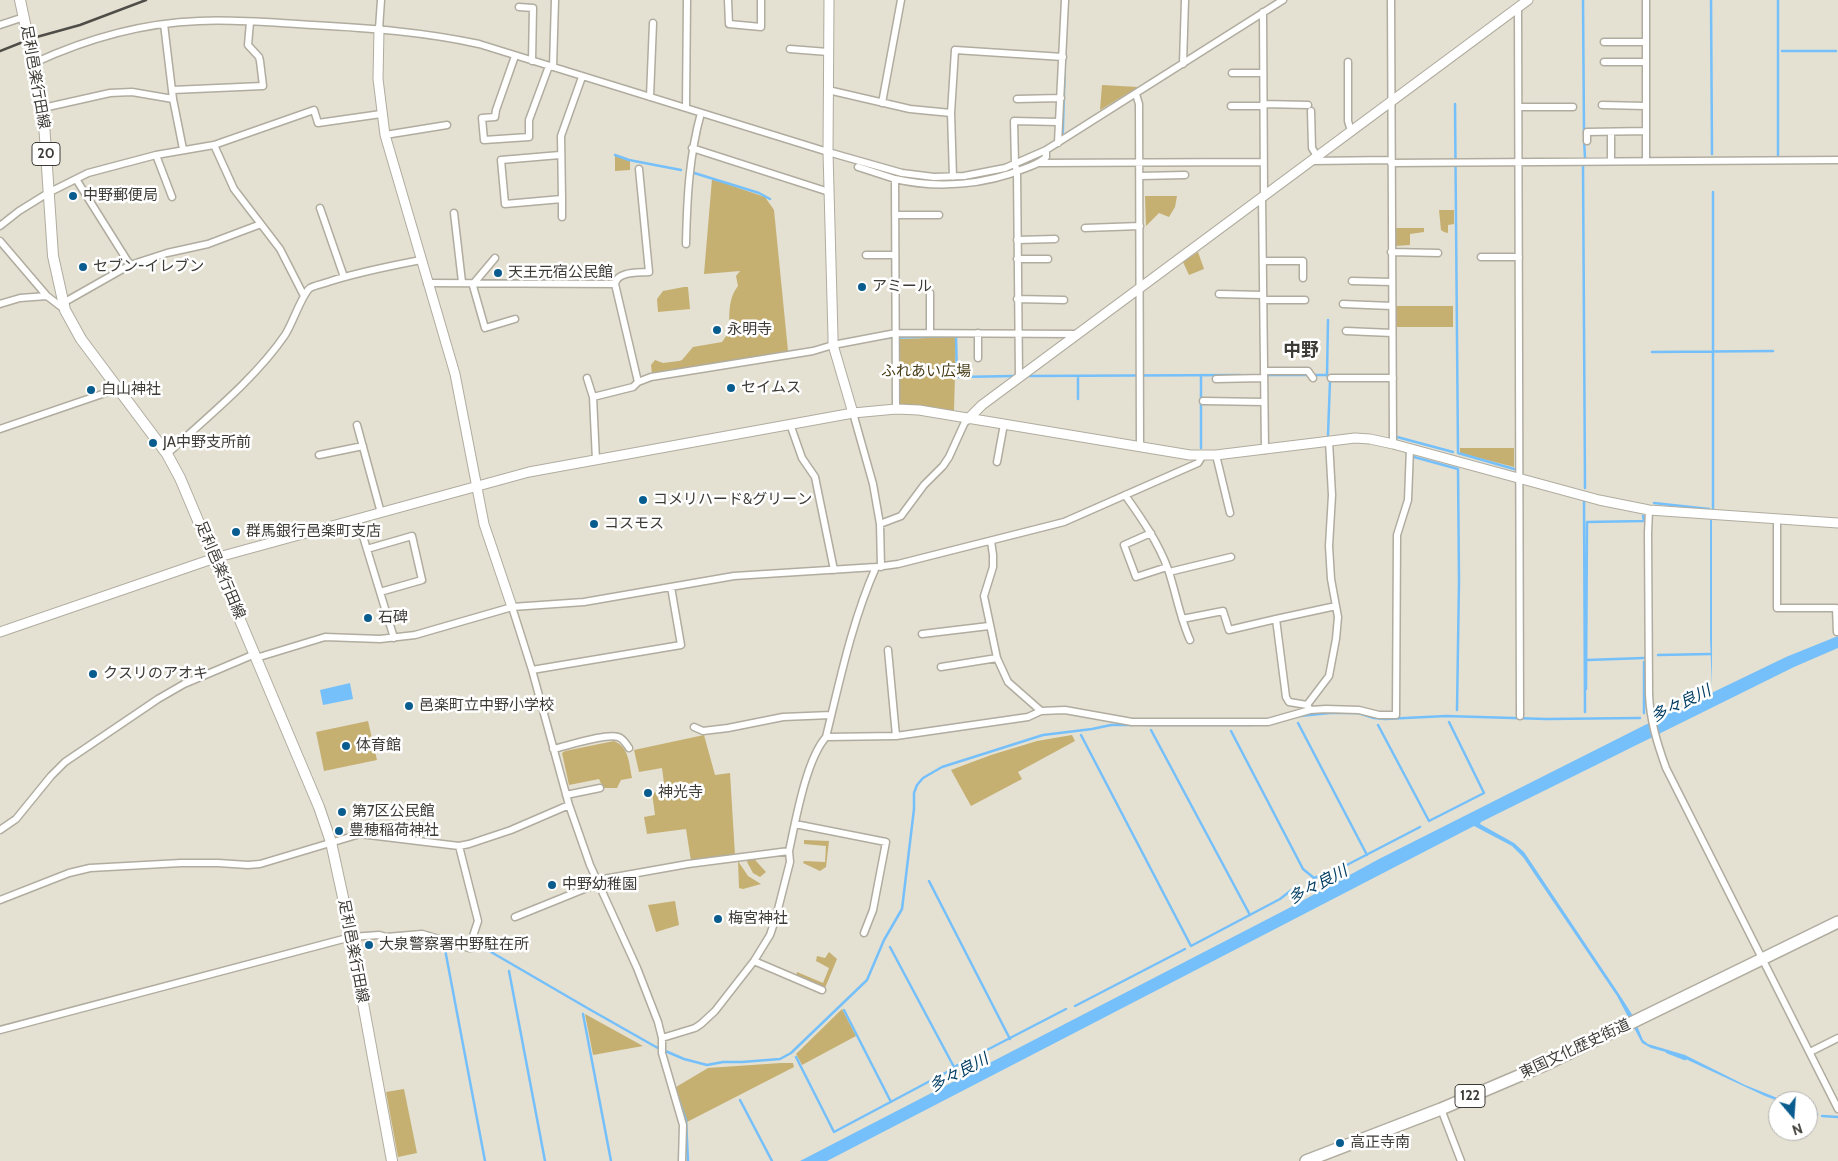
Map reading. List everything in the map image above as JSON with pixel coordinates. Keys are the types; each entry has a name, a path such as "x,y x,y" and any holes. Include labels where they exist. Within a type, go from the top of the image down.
{"highway":[{"name":"東国文化歴史街道","path":"1306,1161 1441,1109 1549,1063 1838,922"}],"main road":[{"name":"足利邑楽行田線","path":"20,0 43,108 53,256 64,306 81,339 167,454 190,499 319,808 331,842 351,937 392,1161"}],"street":[{"path":"381,0 378,79 385,135 455,374 484,524 532,670 569,805 591,867 637,968 658,1022 662,1038 662,1053 683,1125 682,1161"},
{"path":"515,56 495,117 482,118 484,140 529,138 529,120 551,67 555,0"},
{"path":"686,108 687,0"},
{"path":"728,0 729,24 761,27 761,0"},
{"path":"662,1038 695,1028 701,1024 714,1011 754,961 770,935 790,862 789,851 810,766 819,745 826,737 855,624 865,592 879,567 880,524 873,484 833,345 828,152 829,0"},
{"path":"882,103 901,0"},
{"path":"1058,142 1064,0"},
{"path":"1183,64 1185,0"},
{"path":"34,63 94,39 135,28 164,24 198,21 250,22 380,29 444,37 479,44 650,98 902,173 953,177 1005,168 1046,150 1183,64 1273,3 1283,0"},
{"path":"1390,0 1393,444"},
{"path":"880,524 901,516 924,485 949,458 964,424 982,405 1528,0"},
{"path":"1646,0 1646,161"},
{"path":"519,7 533,8 532,61"},
{"path":"1518,7 1520,716"},
{"path":"1262,12 1265,450"},
{"path":"0,25 24,17"},
{"path":"172,90 262,86 259,57 248,45 250,22"},
{"path":"650,98 653,23"},
{"path":"164,24 172,90 183,149"},
{"path":"1604,42 1646,42"},
{"path":"790,49 828,52"},
{"path":"953,177 952,113 955,50 1063,57"},
{"path":"1348,62 1348,121 1351,131"},
{"path":"1604,62 1646,62"},
{"path":"1232,73 1263,72"},
{"path":"562,217 560,136 582,77"},
{"path":"828,90 910,109 952,113"},
{"path":"43,108 110,92 132,92 174,99"},
{"path":"1136,94 1139,104 1140,163 1140,447"},
{"path":"1017,99 1061,98"},
{"path":"1231,106 1263,105 1309,108 1313,159"},
{"path":"1602,105 1646,106"},
{"path":"1519,107 1573,107"},
{"path":"0,226 19,211 48,193 88,174 111,166 183,149 214,145 314,110 318,123 381,114"},
{"path":"686,244 687,189 692,148 701,113"},
{"path":"1019,378 1017,172 1015,164 1014,121 1058,122"},
{"path":"385,135 446,125"},
{"path":"1588,141 1587,132 1646,132"},
{"path":"1611,132 1611,161"},
{"path":"214,145 234,189 280,249 304,296"},
{"path":"692,148 829,192"},
{"path":"858,167 895,178 921,183 952,184 985,181 1017,172 1039,163 1046,157 1046,150"},
{"path":"156,155 172,197"},
{"path":"560,155 501,160 505,204 562,199"},
{"path":"1313,159 1391,162 1838,160"},
{"path":"1039,163 1263,162"},
{"path":"638,382 615,279 619,275 649,272 640,169"},
{"path":"1140,176 1185,176"},
{"path":"895,178 896,409"},
{"path":"76,180 130,265"},
{"path":"320,208 344,277"},
{"path":"454,213 462,282"},
{"path":"895,216 939,215"},
{"path":"0,241 47,296 64,306 130,265 167,253 208,244 261,224"},
{"path":"1085,228 1140,226"},
{"path":"1017,240 1055,239"},
{"path":"1391,252 1438,253"},
{"path":"866,254 895,255"},
{"path":"1481,257 1520,257"},
{"path":"495,258 474,283 474,290 484,328 515,319"},
{"path":"1017,259 1048,259"},
{"path":"167,454 228,398 266,359 295,318 304,296 310,289 344,277 421,260"},
{"path":"1263,261 1303,261 1303,278"},
{"path":"1352,281 1392,282"},
{"path":"427,283 615,284"},
{"path":"930,294 930,333"},
{"path":"1219,294 1305,300"},
{"path":"0,304 20,298 47,296"},
{"path":"1017,299 1064,300"},
{"path":"1343,304 1392,306"},
{"path":"1346,332 1392,333"},
{"path":"593,397 633,387 638,382 651,378 813,351 833,345 896,333 1078,334"},
{"path":"978,333 978,358"},
{"path":"1264,371 1308,371 1313,378"},
{"path":"587,378 593,397 596,460"},
{"path":"1216,379 1264,378"},
{"path":"1331,378 1392,378"},
{"path":"0,429 117,389"},
{"path":"1203,401 1264,402"},
{"path":"0,632 215,558 529,472 853,413 896,409 918,410 1140,447 1203,455 1265,450 1355,438 1370,439 1410,448 1599,500 1649,510 1838,523"},
{"path":"790,424 802,458 815,477 834,570"},
{"path":"997,462 1004,424"},
{"path":"357,426 381,513"},
{"path":"826,737 896,736 1028,717 1041,711 1074,711 1132,722 1223,723 1268,722 1308,708 1329,676 1338,617 1331,578 1329,546 1332,495 1329,441"},
{"path":"319,455 363,446"},
{"path":"1276,619 1286,697 1289,702 1308,708 1359,710 1379,715 1396,715 1397,535 1408,500 1410,448"},
{"path":"0,830 16,819 51,776 66,762 158,699 184,684 255,656 325,637 394,638 415,634 512,607 584,602 734,576 879,567 1064,522 1198,463 1203,455"},
{"path":"1216,455 1230,513"},
{"path":"1126,495 1151,533 1168,570 1190,640"},
{"path":"1649,510 1649,684 1651,721 1657,744 1666,768 1838,1109"},
{"path":"1777,519 1777,608 1836,608 1837,632"},
{"path":"358,520 394,638"},
{"path":"1151,533 1124,545 1136,577 1231,557"},
{"path":"366,549 412,536 422,580 380,592"},
{"path":"990,541 993,567 984,596 997,658 1008,682 1041,711"},
{"path":"532,670 681,645 671,587"},
{"path":"1182,619 1223,611 1229,630 1336,606"},
{"path":"922,634 989,626"},
{"path":"888,650 896,736"},
{"path":"941,667 997,658"},
{"path":"694,727 703,731 783,717 831,715"},
{"path":"554,749 606,736 618,736 624,740 629,748"},
{"path":"566,795 600,788"},
{"path":"0,900 69,873 90,868 181,863 260,864 360,834 459,846 510,830 569,805"},
{"path":"796,824 886,842 873,910 864,933"},
{"path":"0,1030 351,937 379,934 386,937 422,934 469,948 478,921 459,846"},
{"path":"515,917 598,882 688,864 789,851"},
{"path":"754,961 822,990"},
{"path":"1810,1052 1838,1038"},
{"path":"1441,1109 1461,1161"}],"green space":[{"path":"1102,85 1138,87 1100,110"},
{"path":"615,155 630,161 630,170 615,171"},
{"path":"712,179 765,197 774,210 788,351 652,374 651,365 655,360 663,363 682,360 693,347 722,342 729,332 731,302 734,291 738,286 736,276 740,271 704,274"},
{"path":"1145,196 1177,196 1175,207 1169,217 1159,213 1146,226"},
{"path":"1439,210 1454,210 1454,224 1448,225 1448,233 1441,230"},
{"path":"1396,228 1424,228 1424,232 1410,234 1410,245 1395,246"},
{"path":"1198,252 1204,269 1189,275 1183,262"},
{"path":"688,287 690,309 658,312 657,299 663,291"},
{"path":"1394,306 1453,306 1453,327 1395,327"},
{"name":"ふれあい広場","path":"956,337 954,411 919,405 898,405 898,339"},
{"path":"1460,448 1514,448 1514,467 1460,453"},
{"name":"体育館","path":"368,721 377,760 324,771 316,732"},
{"path":"704,735 715,775 730,773 735,855 691,861 686,829 647,834 644,817 655,815 652,793 665,791 662,768 639,772 634,750"},
{"path":"1072,735 1075,741 1018,772 1022,779 971,806 951,770 1037,741"},
{"path":"614,741 623,747 625,751 632,778 621,780 617,788 603,788 599,779 569,785 562,753"},
{"path":"804,840 829,841 826,867 820,871 803,863 804,861 825,862 826,846 804,844"},
{"path":"749,858 755,858 766,872 760,877 753,873 747,862"},
{"path":"738,861 748,876 761,884 743,889 739,888"},
{"path":"675,901 679,925 656,932 648,905"},
{"path":"829,952 837,959 825,988 796,976 797,972 823,983 829,968 816,961 817,956 825,958"},
{"path":"842,1009 856,1036 802,1065 796,1054"},
{"path":"585,1014 643,1046 593,1055"},
{"path":"793,1063 794,1067 687,1122 676,1087 708,1068"},
{"path":"404,1089 417,1153 398,1157 386,1092"}],"water":[{"path":"1067,0 1064,134 1062,135"},
{"path":"1710,520 1712,520 1712,686 1710,639"},
{"path":"1838,636 1838,648 1794,667 1480,824 1514,843 1524,852 1621,997 1633,1016 1643,1040 1648,1044 1685,1055 1745,1085 1768,1094 1768,1097 1677,1055 1651,1048 1642,1043 1617,996 1523,857 1512,846 1474,826 827,1161 800,1161 1289,908 1379,859 1643,726 1786,657"},
{"path":"350,683 353,699 323,705 320,690"}],"waterway":[{"path":"1583,0 1584,134"},
{"path":"1711,0 1712,154"},
{"path":"1778,0 1778,155"},
{"path":"1782,51 1836,51"},
{"path":"1455,104 1458,453 1514,469"},
{"path":"1584,139 1585,158"},
{"path":"615,155 629,160 681,170"},
{"path":"1583,165 1585,488"},
{"path":"691,172 759,193 770,199"},
{"path":"1713,192 1713,509"},
{"path":"1327,375 1328,320"},
{"path":"884,338 951,336"},
{"path":"956,336 957,377 1014,376"},
{"path":"1652,352 1773,351"},
{"path":"1029,376 1241,375"},
{"path":"1264,375 1327,375 1330,381 1328,435"},
{"path":"1078,376 1078,399"},
{"path":"1201,376 1201,448"},
{"path":"1397,437 1453,452"},
{"path":"1414,457 1458,469 1457,710"},
{"path":"1584,502 1585,712"},
{"path":"1654,503 1709,509"},
{"path":"1585,689 1587,522 1644,521 1643,516"},
{"path":"1658,655 1711,654"},
{"path":"1587,660 1644,658"},
{"name":"多々良川","path":"1644,662 1644,713"},
{"path":"1300,716 1358,713 1385,719 1446,716 1546,719 1640,718"},
{"path":"1378,725 1429,821 1484,793 1449,722"},
{"path":"1298,723 1367,855"},
{"path":"476,947 491,952 656,1047 684,1059 707,1065 723,1062 780,1059 791,1053 867,980 884,940 902,909 914,809 914,793 917,785 923,778 942,767 1043,735 1111,725 1133,725"},
{"path":"1146,725 1253,725"},
{"path":"1151,730 1250,915"},
{"name":"多々良川","path":"1231,731 1303,869 1314,878 1341,868 1420,827"},
{"name":"多々良川","path":"1081,735 1191,946 1280,899 1298,885"},
{"path":"929,881 1010,1039"},
{"path":"444,944 485,1161"},
{"name":"多々良川","path":"890,947 954,1067 1066,1009"},
{"path":"1075,1006 1185,949"},
{"path":"509,971 545,1161"},
{"path":"844,1010 891,1102"},
{"path":"583,1014 611,1161"},
{"path":"1667,1052 1685,1059"},
{"name":"多々良川","path":"796,1057 834,1132 947,1072"},
{"path":"676,1092 686,1120 688,1161"},
{"path":"740,1100 772,1161"},
{"path":"1822,1116 1838,1117"}],"railway":[{"path":"0,51 33,38 80,25 146,0"}],"place":[{"name":"中野郵便局","path":"73,196"},
{"name":"セブン-イレブン","path":"83,267"},
{"name":"天王元宿公民館","path":"498,273"},
{"name":"アミール","path":"862,287"},
{"name":"永明寺","path":"717,330"},
{"name":"セイムス","path":"731,388"},
{"name":"白山神社","path":"91,390"},
{"name":"JA中野支所前","path":"153,443"},
{"name":"コメリハード&グリーン","path":"643,500"},
{"name":"コスモス","path":"594,524"},
{"name":"群馬銀行邑楽町支店","path":"236,532"},
{"name":"石碑","path":"368,618"},
{"name":"クスリのアオキ","path":"93,674"},
{"name":"邑楽町立中野小学校","path":"409,706"},
{"name":"体育館","path":"346,746"},
{"name":"神光寺","path":"648,793"},
{"name":"第7区公民館","path":"342,812"},
{"name":"豊穂稲荷神社","path":"339,831"},
{"name":"中野幼稚園","path":"552,885"},
{"name":"梅宮神社","path":"718,919"},
{"name":"大泉警察署中野駐在所","path":"369,945"},
{"name":"高正寺南","path":"1340,1143"}],"district":[{"name":"中野","path":"1301,351"}]}
